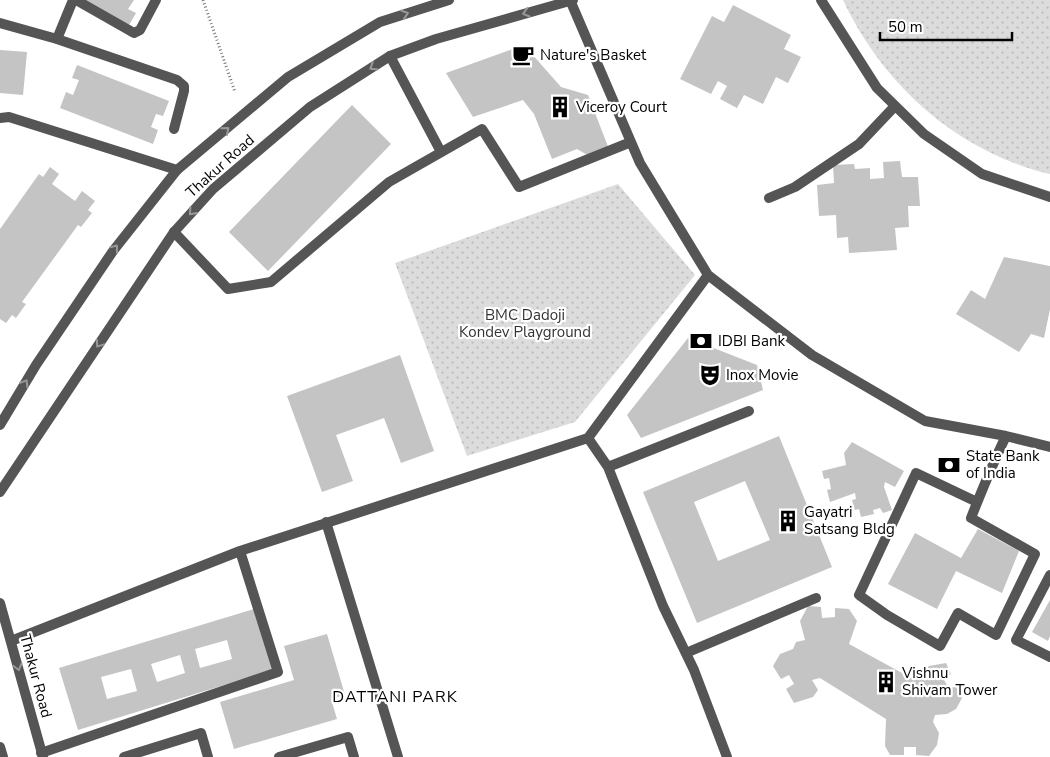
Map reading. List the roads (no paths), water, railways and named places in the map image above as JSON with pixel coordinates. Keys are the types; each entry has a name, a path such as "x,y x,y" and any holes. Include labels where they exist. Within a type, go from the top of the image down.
{"street":[{"path":"57,39 74,0 134,33 140,30 156,0"},
{"name":"Thakur Road","path":"0,425 36,365 112,251 177,170 288,77 380,22 449,0"},
{"path":"571,0 640,162 708,275 812,355 925,420 1006,436 1050,448"},
{"name":"Thakur Road","path":"0,492 174,232 213,189 310,106 390,56 436,39 571,0"},
{"path":"821,0 877,88 924,134 982,174 1050,196"},
{"path":"0,23 57,39 181,82 184,91 174,130"},
{"path":"390,56 441,152"},
{"path":"769,198 795,187 859,144 895,106"},
{"path":"0,118 8,117 177,170"},
{"path":"174,232 228,289 271,282 389,182 482,129 519,187 631,142"},
{"path":"11,641 240,551 588,438 708,275"},
{"path":"608,467 749,411"},
{"path":"977,502 916,473 876,552 858,595 887,615 940,646 958,613 996,635 1035,554 971,518 1006,436"},
{"path":"588,438 608,467 663,606 686,653 726,757"},
{"path":"326,522 398,757"},
{"path":"42,755 278,672 240,551"},
{"path":"1050,575 1016,640 1050,657"},
{"path":"686,653 816,598"},
{"name":"Thakur Road","path":"0,603 42,755"},
{"path":"124,757 157,752 201,732 208,757"},
{"path":"279,757 348,737 354,757"},
{"path":"0,747 3,757"}],"place":[{"name":"Nature's Basket","path":"523,55"},
{"name":"Viceroy Court","path":"560,107"},
{"name":"IDBI Bank","path":"701,341"},
{"name":"Inox Movie","path":"710,375"},
{"name":"State Bank of India","path":"949,465"},
{"name":"Gayatri Satsang Bldg","path":"788,521"},
{"name":"Vishnu Shivam Tower","path":"886,682"}],"district":[{"name":"DATTANI PARK","path":"395,697"}],"park label":[{"name":"BMC Dadoji Kondev Playground","path":"525,324"}]}
